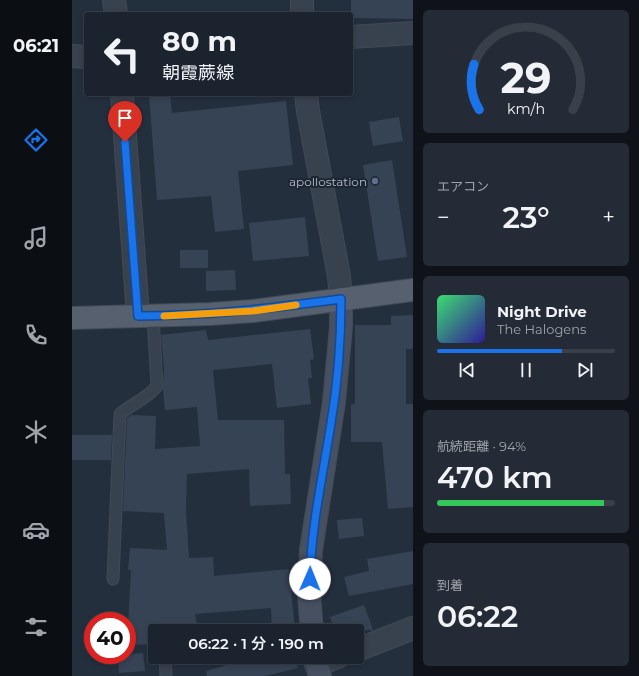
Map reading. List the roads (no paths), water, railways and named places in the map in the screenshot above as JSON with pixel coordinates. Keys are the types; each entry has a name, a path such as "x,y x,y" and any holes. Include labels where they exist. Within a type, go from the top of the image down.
{"main road":[{"path":"72,318 253,311 413,290"}],"street":[{"path":"114,0 116,12"},
{"path":"302,0 302,12"},
{"path":"353,37 413,33"},
{"path":"72,56 84,57"},
{"path":"122,96 145,316"},
{"path":"306,96 339,276 341,299 341,328 334,402 310,550 312,624"},
{"path":"364,647 413,628"},
{"path":"318,670 327,664"}],"lane":[{"path":"113,579 120,414 134,403 149,396 157,386 145,316"},
{"path":"165,664 166,676"}],"place":[{"name":"apollostation","path":"375,181"}]}
